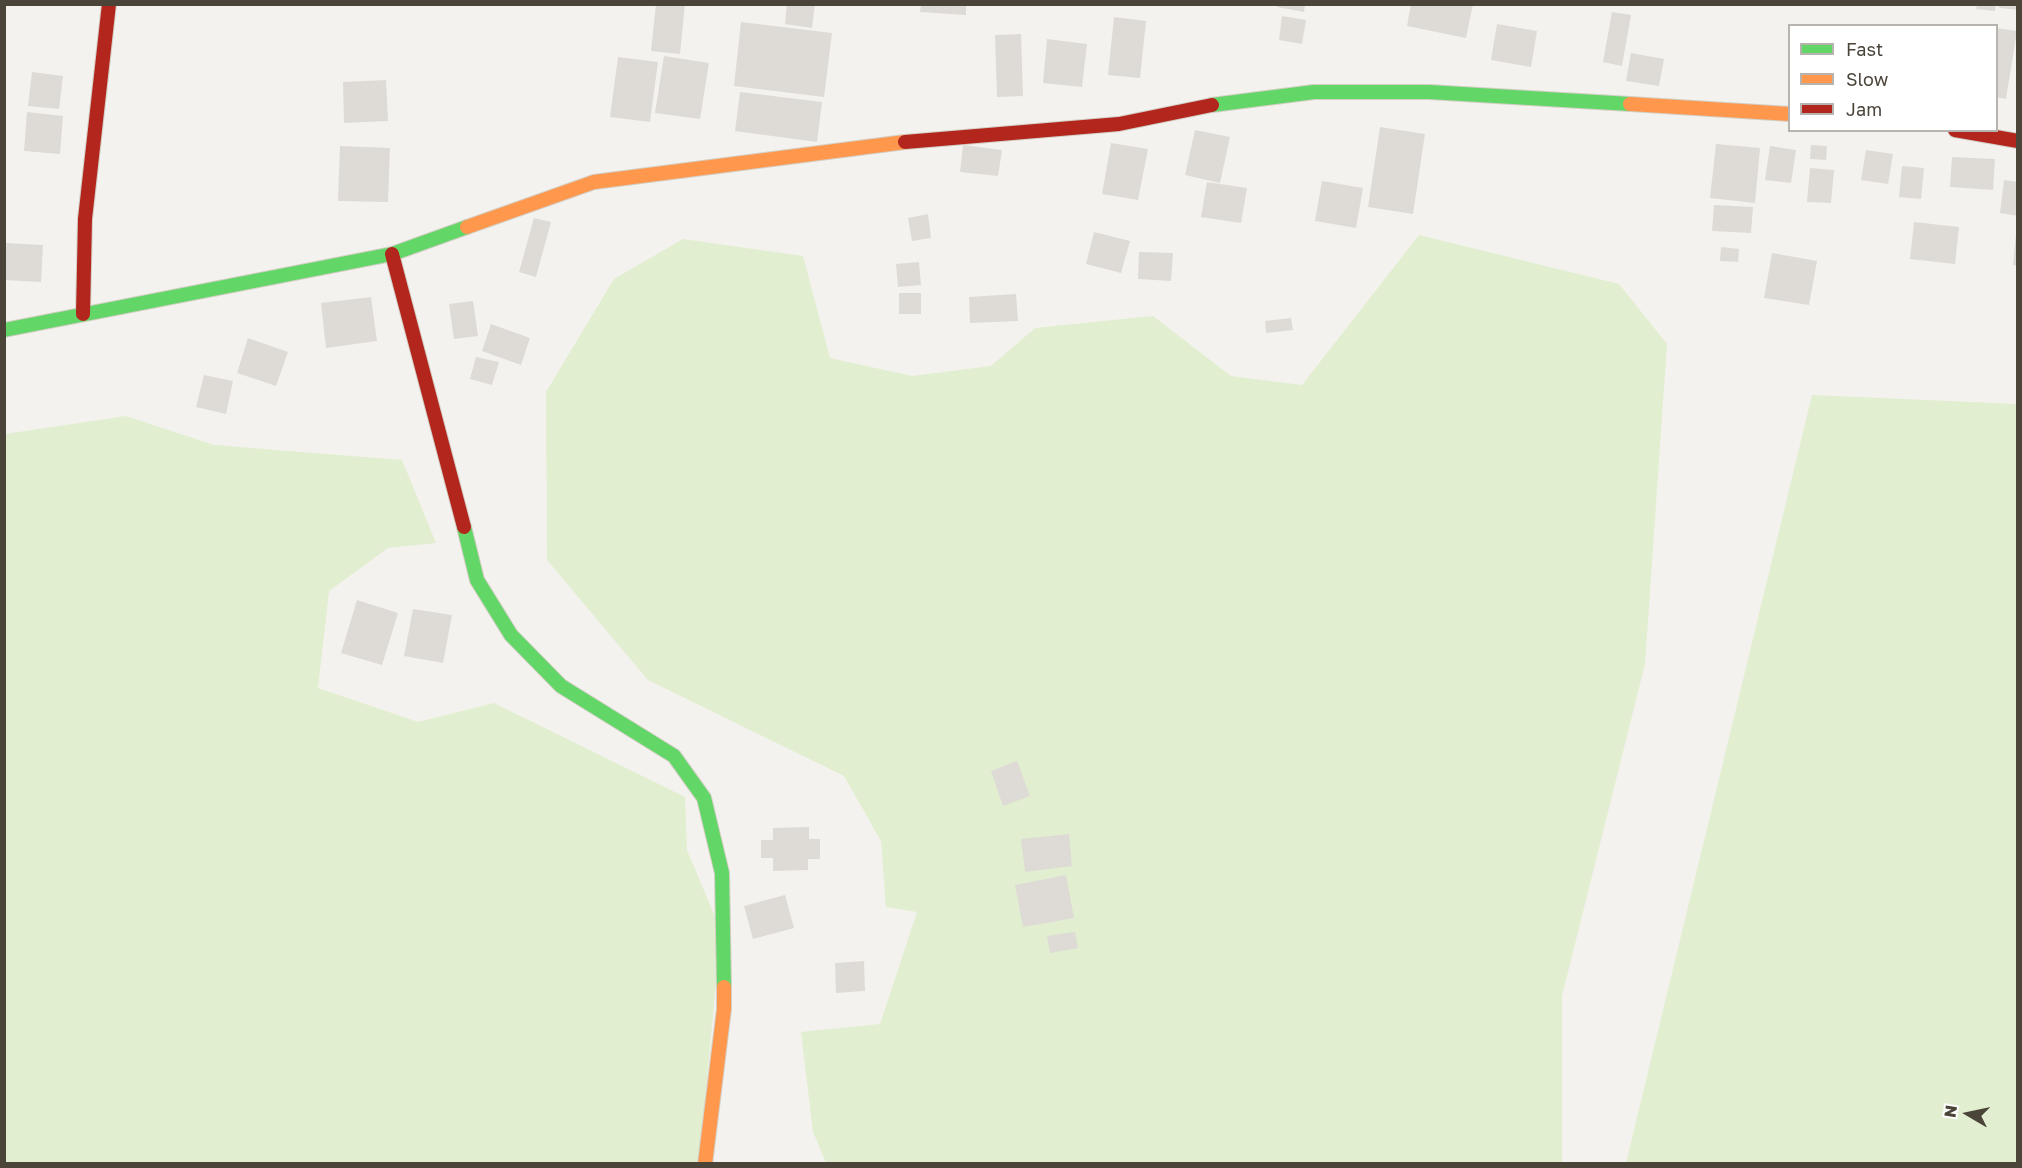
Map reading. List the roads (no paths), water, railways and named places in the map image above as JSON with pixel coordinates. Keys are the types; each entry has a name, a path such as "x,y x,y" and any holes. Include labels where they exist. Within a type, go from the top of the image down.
{"street":[{"path":"83,314 85,219 109,4"},
{"path":"4,330 392,254 594,182 886,143 1119,124 1219,104 1314,92 1429,92 1788,114"},
{"path":"1966,132 2018,141"},
{"path":"392,254 477,580 511,635 561,686 674,756 704,798 722,873 724,1009 705,1164"}]}
